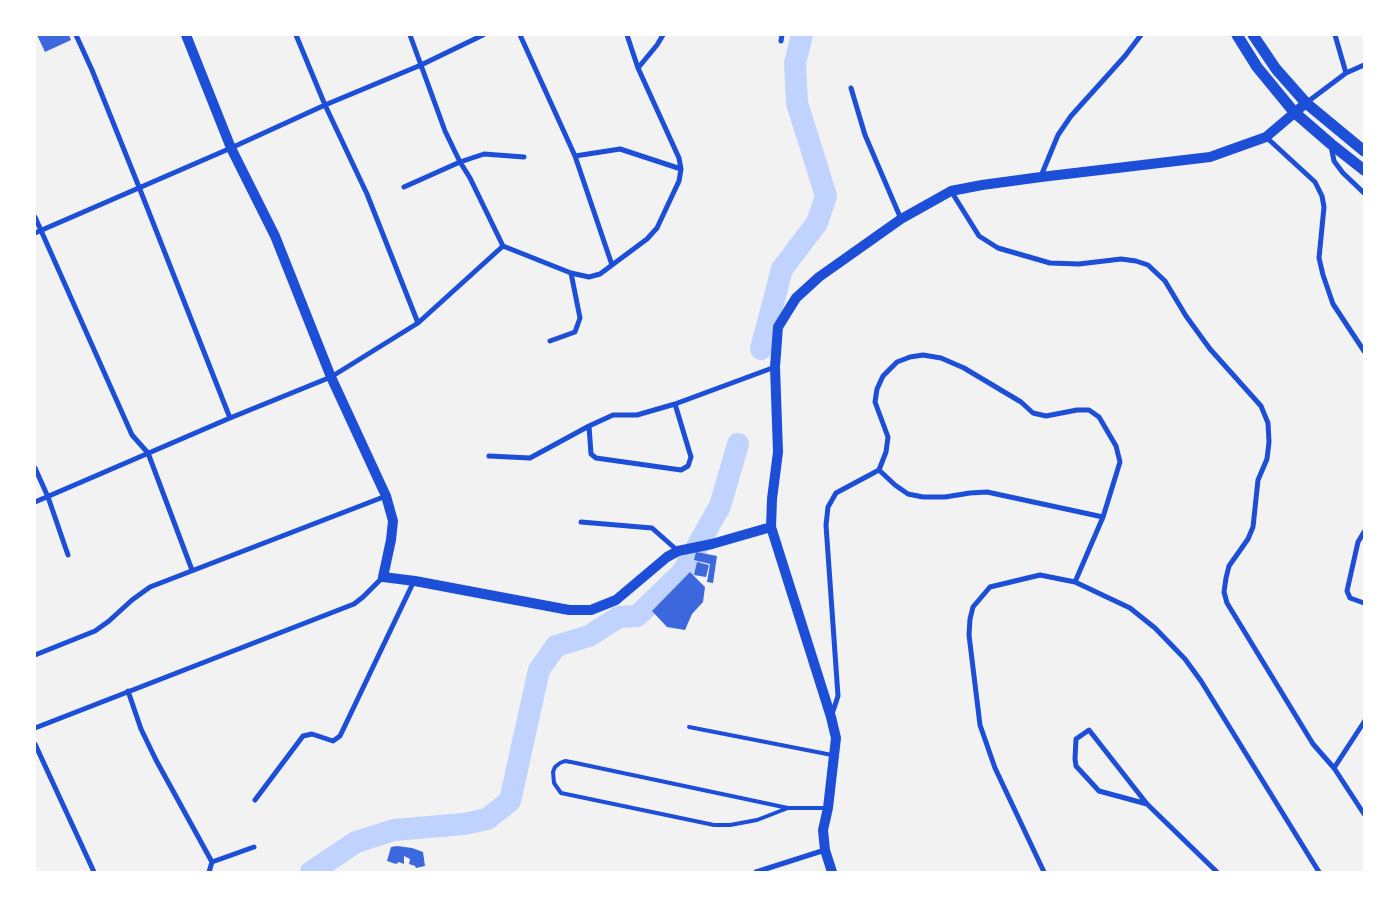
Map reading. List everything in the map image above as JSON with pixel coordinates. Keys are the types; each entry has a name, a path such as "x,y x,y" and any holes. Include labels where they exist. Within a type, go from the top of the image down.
{"main road":[{"path":"186,35 231,148 275,236 331,377 386,496 393,521 391,540 382,577 414,581 569,610 591,610 616,600 667,557 678,551 771,528"},
{"path":"1237,35 1257,67 1294,112 1330,144 1364,170"},
{"path":"1253,35 1276,69 1306,103 1364,151"},
{"path":"832,872 825,850 823,830 828,808 836,738 771,528 772,499 778,452 775,367 778,327 796,298 819,277 901,219 951,191 1041,177 1210,157 1266,137 1306,103"}],"street":[{"path":"76,35 92,70 230,418"},
{"path":"296,35 324,105 367,194 418,323"},
{"path":"410,35 445,131 503,246 571,273 589,277 600,274 612,266 647,239 657,228 679,181 681,169 679,158 638,68 627,35"},
{"path":"38,232 231,148 324,105 422,65 483,35"},
{"path":"520,35 574,156 612,266"},
{"path":"638,68 657,45 662,35"},
{"path":"1041,177 1058,135 1071,116 1125,56 1141,35"},
{"path":"1335,35 1346,73"},
{"path":"1306,103 1346,73 1364,65"},
{"path":"851,88 865,135 901,219"},
{"path":"1266,137 1315,182 1322,196 1324,207 1319,258 1323,275 1333,304 1364,350"},
{"path":"1330,144 1334,161 1343,173 1364,193"},
{"path":"574,156 620,149 681,169"},
{"path":"404,187 460,162 484,154 524,156"},
{"path":"951,191 979,236 998,248 1050,263 1079,264 1121,259 1136,261 1148,266 1166,281 1186,316 1210,349 1260,406 1268,423 1269,442 1267,459 1258,480 1253,528 1248,539 1229,566 1224,592 1227,603 1313,744 1334,768 1364,814"},
{"path":"35,217 38,232 132,435 148,453 192,570"},
{"path":"35,502 230,418 331,377 418,323 503,246"},
{"path":"550,341 575,332 580,318 571,273"},
{"path":"831,717 838,696 826,525 828,507 836,494 879,470 886,452 888,437 875,402 877,389 884,376 897,362 923,355 941,358 964,368 1021,402 1032,413 1046,416 1077,410 1089,410 1100,417 1116,446 1120,462 1103,517 1074,582"},
{"path":"489,456 530,458 589,426 613,416 637,415 675,404 775,367"},
{"path":"589,426 591,454 596,458 681,470 688,466 691,457 675,404"},
{"path":"35,468 48,496 68,555"},
{"path":"879,470 908,494 922,497 945,497 987,492 1103,517"},
{"path":"35,655 95,631 109,622 132,600 150,587 386,496"},
{"path":"581,522 652,528 678,551"},
{"path":"1364,532 1358,542 1347,591 1350,598 1364,603"},
{"path":"1044,872 995,768 980,725 969,636 973,607 990,587 1040,575 1074,582 1130,608 1155,628 1185,659 1206,689 1319,872"},
{"path":"35,728 354,604 382,577"},
{"path":"255,800 303,736 312,734 333,741 340,736 414,581"},
{"path":"128,691 141,729 156,760 212,862 209,872"},
{"path":"1334,768 1364,722"},
{"path":"1147,804 1099,791 1076,766 1076,739 1089,730 1147,804 1217,872"},
{"path":"35,744 94,872"},
{"path":"212,862 254,847"},
{"path":"756,872 825,850"}],"lane":[{"path":"689,727 835,756"},
{"path":"788,808 757,820 730,825 714,825 561,792 554,784 553,772 555,767 566,761 788,808 828,808"}],"building":[{"path":"37,35 69,35 71,40 45,52"},
{"path":"696,552 717,556 713,583 707,582 710,564 694,560"},
{"path":"697,562 709,565 706,577 694,575"},
{"path":"690,572 705,587 703,602 692,614 685,630 667,627 652,611"},
{"path":"397,846 423,852 425,866 416,868 409,864 410,859 404,856 404,864 387,861 391,847"}],"waterway":[{"path":"761,349 782,269 817,223 826,196 797,103 795,63 802,35"},
{"path":"311,872 356,842 394,830 464,824 487,819 510,801 539,670 556,646 589,636 619,617 637,616 682,573 720,506 738,444"}]}
